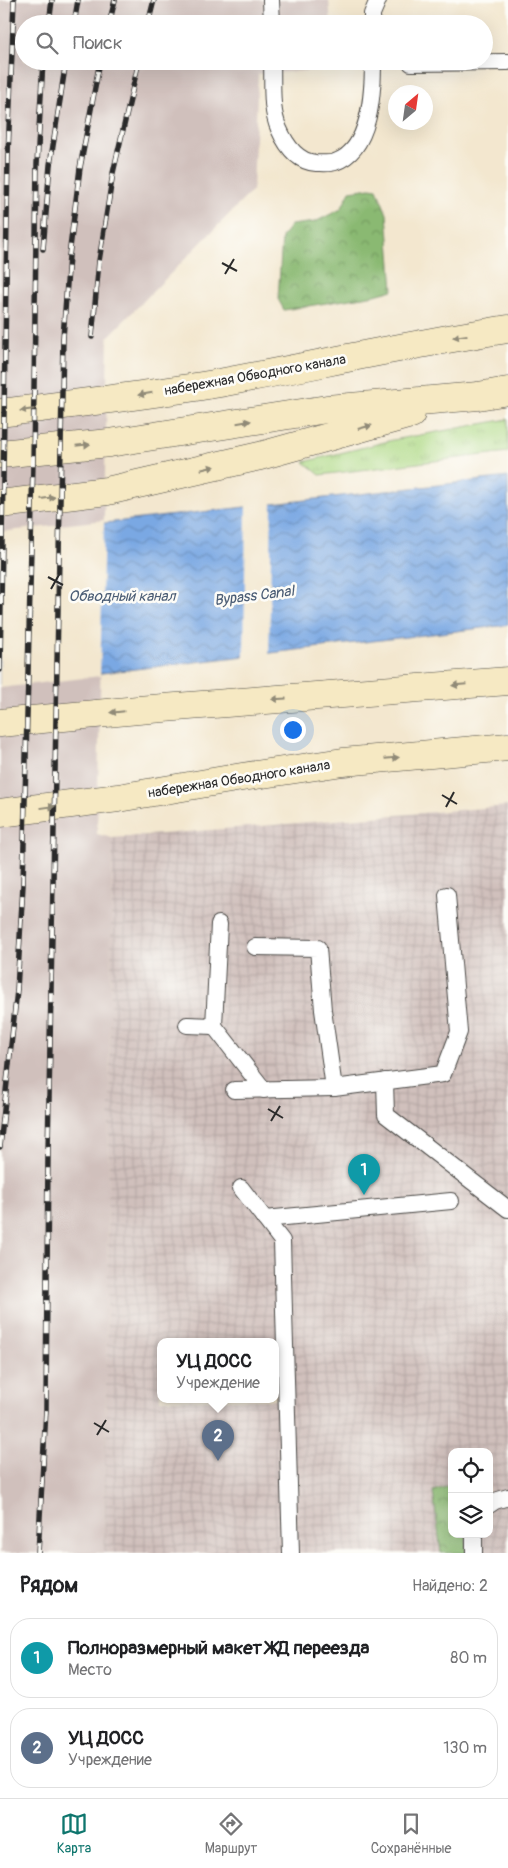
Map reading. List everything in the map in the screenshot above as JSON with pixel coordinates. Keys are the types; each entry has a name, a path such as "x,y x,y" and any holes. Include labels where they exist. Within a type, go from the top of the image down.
{"main road":[{"name":"набережная Обводного канала","path":"0,413 110,400 213,384 436,340 508,329"},
{"path":"0,454 109,443 327,409 478,396 508,391"},
{"path":"0,504 107,490 241,460 478,396"},
{"path":"0,723 138,710 508,681"},
{"name":"набережная Обводного канала","path":"0,813 118,798 343,762 508,747"}],"lane":[{"path":"271,0 272,15"},
{"path":"372,15 378,0"},
{"path":"493,62 508,62"},
{"path":"272,70 273,105 278,128 290,149 307,162 334,163 350,155 364,131 373,87 373,70"},
{"path":"234,1090 334,1088 443,1074 459,1032 447,895"},
{"path":"219,924 214,1026 264,1090"},
{"path":"255,947 318,948 323,1010 334,1088"},
{"path":"187,1025 214,1026"},
{"path":"385,1081 386,1115 508,1209"},
{"path":"241,1188 282,1241 291,1553"},
{"path":"265,1219 451,1201"},
{"path":"493,1502 508,1497"},
{"path":"474,1538 474,1553"}],"shaded area":[{"path":"0,0 329,0 330,15 15,15 15,70 319,70 258,74 253,190 108,337 97,834 112,838 104,1553 0,1553"},
{"path":"508,806 508,1553 104,1553 112,838"}],"green space":[{"path":"370,188 377,189 387,214 393,290 375,295 284,310 278,299 282,237 291,225 315,222 341,209 350,191"},
{"path":"508,419 508,452 320,475 304,462 393,440"},
{"path":"448,1486 448,1538 466,1538 467,1553 441,1553 433,1491"}],"water":[{"name":"Обводный канал","path":"508,477 508,625 0,685 0,535"}],"pier":[{"path":"272,501 269,656 244,659 246,504"},
{"path":"104,520 100,676 0,688 0,532"}],"railway":[{"path":"0,670 8,155 14,0"},
{"path":"50,15 52,0"},
{"path":"76,15 78,0"},
{"path":"111,15 115,0"},
{"path":"150,15 154,0"},
{"path":"0,1147 17,990 23,885 33,463 37,164 42,70"},
{"path":"43,249 50,165 65,70"},
{"path":"38,1553 46,1410 48,1153 63,338 69,256 80,168 98,70"},
{"path":"92,337 99,261 113,173 137,70"}],"place":[{"name":"Полноразмерный макет ЖД переезда","path":"364,1195"},
{"name":"УЦ ДОСС","path":"218,1461"}],"water label":[{"name":"Bypass Canal","path":"254,596"}]}
